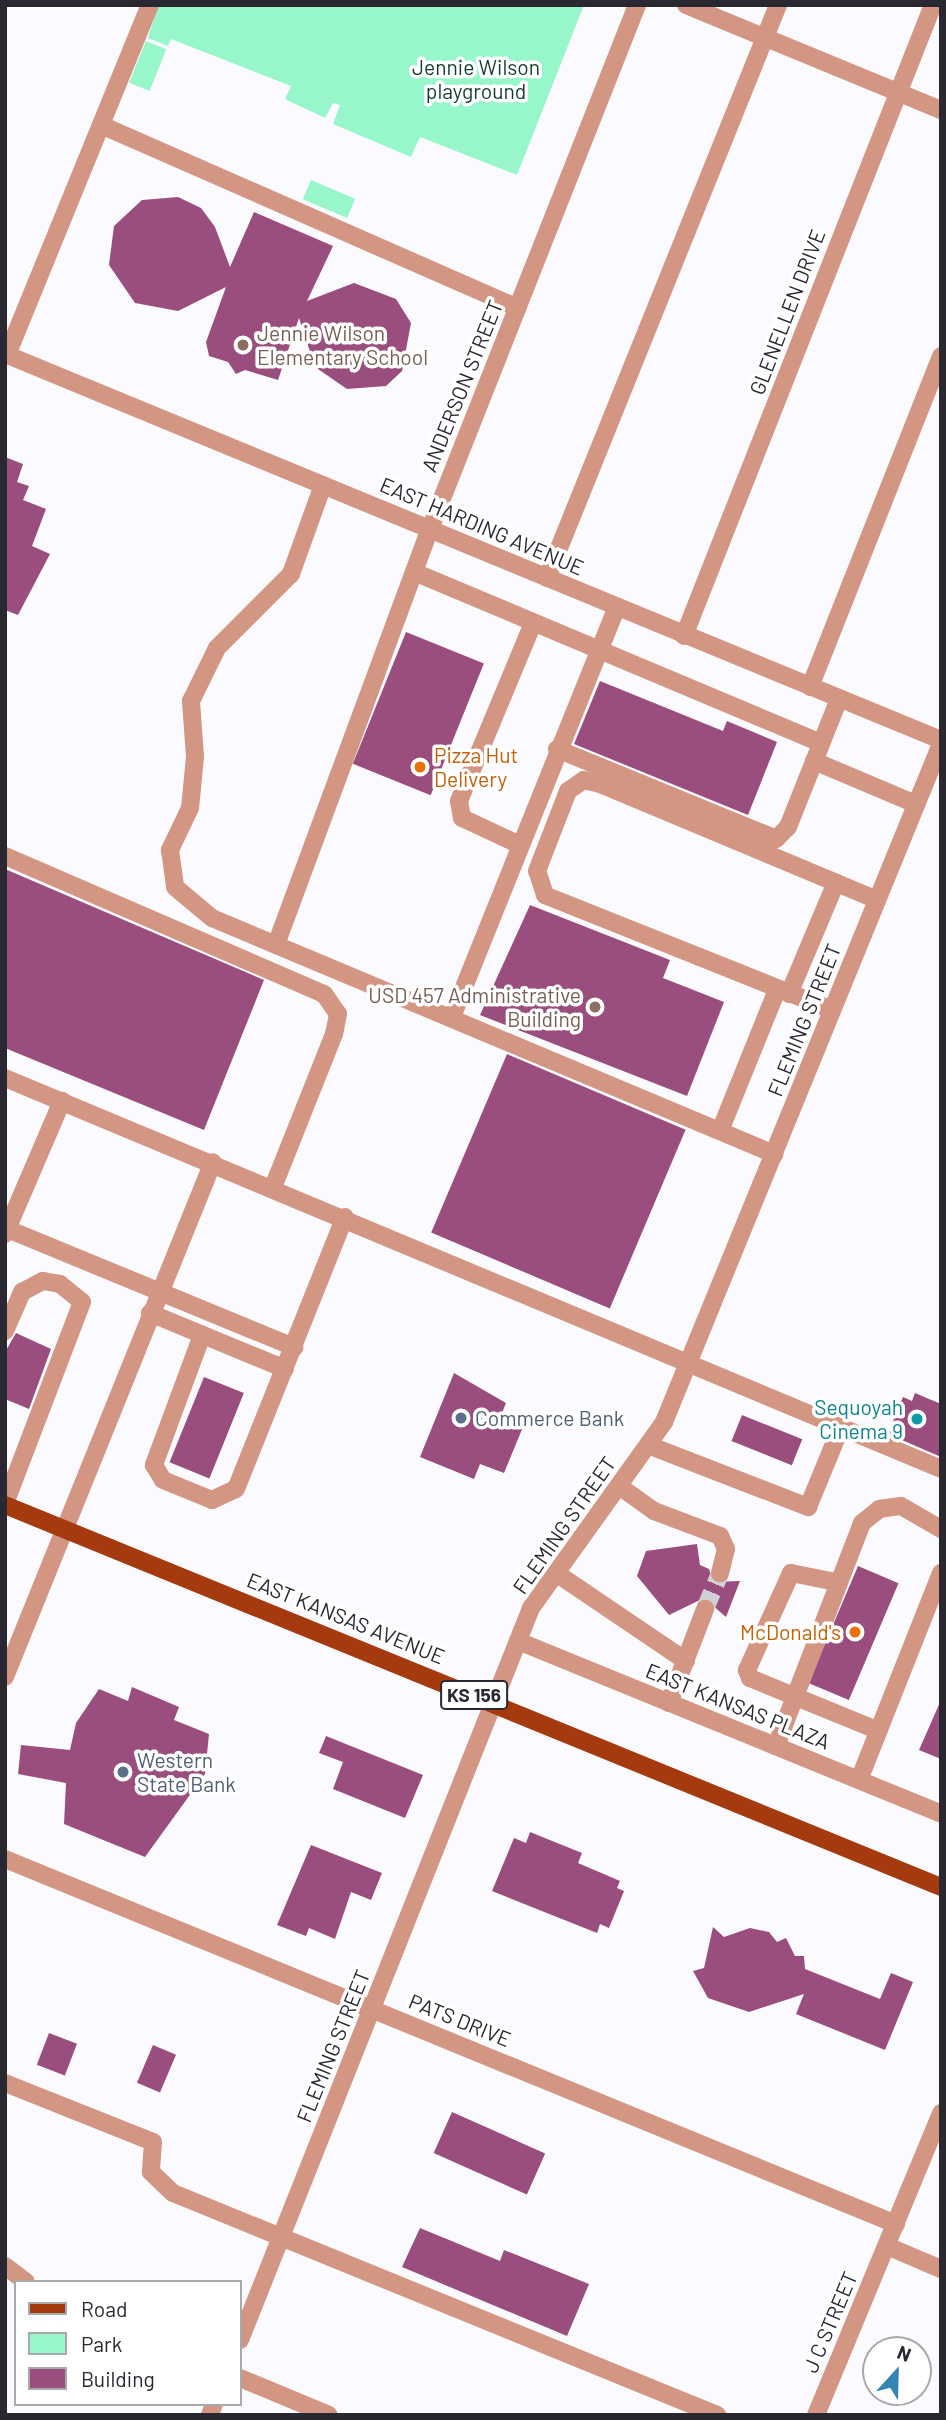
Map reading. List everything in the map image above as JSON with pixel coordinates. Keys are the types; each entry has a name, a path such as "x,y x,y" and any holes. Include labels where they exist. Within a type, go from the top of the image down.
{"main road":[{"name":"EAST KANSAS AVENUE","path":"5,1505 941,1887"}],"street":[{"path":"6,354 150,5"},
{"name":"ANDERSON STREET","path":"277,942 430,530 637,5"},
{"path":"686,5 941,110"},
{"path":"547,578 778,5"},
{"name":"GLENELLEN DRIVE","path":"684,636 933,5"},
{"path":"101,124 517,308"},
{"name":"EAST HARDING AVENUE","path":"6,354 941,742"},
{"path":"810,687 941,356"},
{"path":"323,485 291,574 217,648 191,701 190,808 170,850 175,887 212,918 277,942 774,1154"},
{"path":"414,572 821,743"},
{"path":"452,1017 557,749 617,607"},
{"path":"520,845 462,818 459,801 533,623"},
{"path":"557,749 776,839 788,827 839,699"},
{"name":"FLEMING STREET","path":"242,2335 518,1641 556,1573 648,1445 689,1362 941,742"},
{"path":"814,761 916,804"},
{"path":"832,1010 545,895 537,871 568,791 584,780 600,784 877,900"},
{"path":"5,856 324,994 338,1014 334,1034 273,1187"},
{"path":"720,1131 836,882"},
{"path":"5,1078 345,1217 941,1469"},
{"path":"62,1101 6,1230 294,1347"},
{"path":"5,1677 213,1162"},
{"path":"202,1335 156,1456 163,1480 212,1500 227,1497 285,1369 345,1217"},
{"path":"5,1331 22,1292 43,1281 60,1284 82,1302 5,1505"},
{"path":"150,1313 285,1369"},
{"path":"648,1445 808,1507 841,1427"},
{"path":"619,1486 654,1511 720,1536 726,1549 720,1573"},
{"path":"776,1746 852,1539 879,1509 901,1506 941,1530"},
{"path":"556,1573 686,1661"},
{"path":"835,1582 791,1573 747,1670 750,1678 879,1731"},
{"path":"859,1780 941,1573"},
{"path":"669,1703 705,1609"},
{"name":"EAST KANSAS PLAZA","path":"518,1641 941,1814"},
{"name":"PATS DRIVE","path":"5,1859 896,2224"},
{"path":"5,2083 153,2142 151,2172 173,2193 717,2415"},
{"path":"896,2224 941,2113"},
{"name":"J C STREET","path":"816,2415 896,2224"},
{"path":"887,2246 941,2269"},
{"path":"5,2266 23,2280"},
{"path":"242,2379 329,2415"}],"green space":[{"name":"Jennie Wilson playground","path":"158,5 584,5 517,175 420,137 411,157 333,124 340,105 333,103 325,118 285,99 291,86 171,39 168,46 148,38"},
{"path":"146,41 166,49 150,91 129,83"},
{"path":"311,180 355,199 347,218 303,199"}],"building":[{"name":"Jennie Wilson Elementary School","path":"178,197 201,208 215,227 230,267 254,212 333,246 307,301 354,283 396,299 411,323 402,371 386,386 347,389 315,367 299,318 278,380 245,370 236,374 228,362 209,356 206,342 226,287 178,311 135,303 109,265 114,226 142,200"},
{"path":"5,457 23,464 17,482 29,486 23,500 46,509 32,546 50,554 18,615 5,610"},
{"path":"406,632 484,663 431,795 353,764"},
{"path":"600,681 723,731 727,721 777,742 748,815 574,744"},
{"path":"5,869 264,980 204,1130 5,1048"},
{"path":"530,905 670,960 663,978 724,1002 687,1096 480,1015"},
{"path":"507,1054 686,1130 610,1308 431,1233"},
{"path":"16,1333 51,1349 29,1409 5,1399 5,1352"},
{"path":"454,1373 506,1403 500,1418 523,1427 504,1473 480,1464 474,1479 420,1457"},
{"path":"204,1377 244,1393 209,1478 170,1462"},
{"name":"Sequoyah Cinema 9","path":"915,1393 941,1404 941,1457 888,1434 903,1397 912,1401"},
{"path":"742,1415 802,1439 792,1465 732,1441"},
{"path":"697,1544 700,1565 709,1569 713,1582 740,1581 726,1617 704,1598 669,1615 637,1576 646,1551"},
{"path":"858,1566 899,1583 849,1700 808,1683"},
{"path":"132,1687 179,1707 174,1720 209,1734 205,1774 145,1857 64,1824 66,1783 18,1774 21,1745 70,1750 76,1723 99,1689 128,1701"},
{"path":"941,1700 941,1759 919,1750"},
{"path":"326,1736 423,1775 405,1818 333,1789 343,1762 319,1753"},
{"path":"530,1832 582,1853 578,1863 620,1881 617,1888 624,1891 609,1928 600,1924 597,1933 492,1891 514,1838 526,1843"},
{"path":"311,1845 382,1873 371,1900 351,1892 335,1939 309,1928 306,1936 277,1925"},
{"path":"713,1927 724,1937 750,1928 769,1932 777,1942 786,1938 795,1956 804,1956 805,1969 880,1999 891,1973 913,1982 885,2050 796,2014 804,1994 749,2012 708,1998 693,1971 704,1968"},
{"path":"49,2033 77,2044 65,2075 37,2065"},
{"path":"153,2045 176,2055 160,2093 137,2083"},
{"path":"452,2112 545,2153 527,2195 434,2153"},
{"path":"420,2228 500,2261 504,2250 589,2284 567,2336 402,2267"}],"tunnel":[{"path":"705,1609 720,1573"}],"place":[{"name":"Jennie Wilson Elementary School","path":"243,345"},
{"name":"Pizza Hut Delivery","path":"420,767"},
{"name":"USD 457 Administrative Building","path":"595,1007"},
{"name":"Commerce Bank","path":"461,1418"},
{"name":"Sequoyah Cinema 9","path":"917,1419"},
{"name":"McDonald's","path":"855,1632"},
{"name":"Western State Bank","path":"123,1772"}]}
